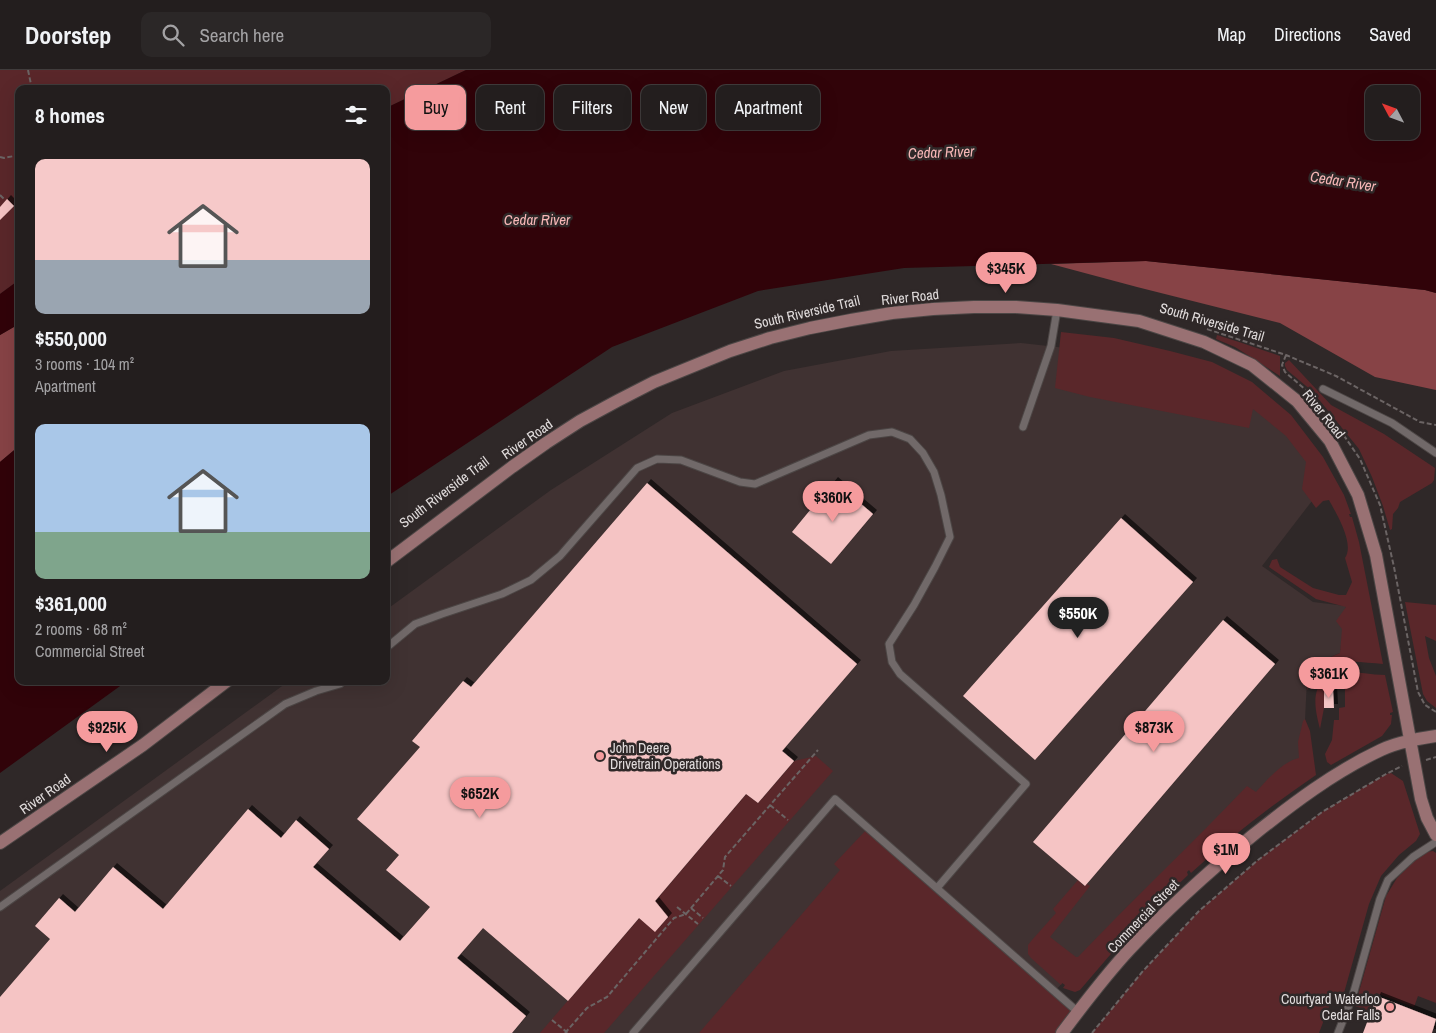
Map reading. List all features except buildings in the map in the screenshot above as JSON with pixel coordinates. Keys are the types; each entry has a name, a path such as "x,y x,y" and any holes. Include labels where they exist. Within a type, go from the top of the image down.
{"main road":[{"name":"River Road","path":"390,559 518,462 580,421 654,382 730,351 770,338 810,328 892,313 974,307 1016,307 1057,310 1139,321 1204,342 1252,365 1297,401 1330,442 1358,495 1376,555 1421,799 1427,818 1436,835"},
{"name":"River Road","path":"0,843 143,745 222,685"},
{"name":"Commercial Street","path":"1062,1033 1128,951 1170,908 1211,870 1300,798 1382,750 1410,740 1436,736"}],"lane":[{"path":"1023,427 1051,346 1057,310"},
{"path":"1323,389 1392,423 1436,453"},
{"path":"390,645 415,624 502,594 531,580 560,556 637,468 657,459 681,460 740,482 755,484 869,435 892,432 910,439 923,453 934,472 950,537 918,597 889,644 892,662 900,674 1026,784 937,888"},
{"path":"0,907 285,704 337,685"},
{"path":"633,1033 835,799 1078,1012"},
{"path":"1338,1033 1353,995 1380,899 1388,880 1413,857 1436,842"}],"path":[{"path":"28,70 31,85"},
{"path":"0,157 15,157"},
{"path":"0,195 6,200"},
{"name":"South Riverside Trail","path":"1206,329 1286,355 1336,376 1420,422 1436,425"},
{"path":"552,1020 567,1033 586,1008 607,997 674,918 686,914 723,870 725,857 818,750"},
{"path":"1092,1033 1143,971 1199,911 1258,860 1322,812 1386,774 1401,766 1436,757"},
{"path":"770,805 788,820"},
{"path":"718,876 731,886"},
{"path":"677,907 698,924"},
{"path":"691,908 703,918"}],"shaded area":[{"path":"0,70 466,70 434,85 405,85 405,99 390,106 390,85 15,85 15,283 0,294"},
{"path":"1146,261 1425,290 1436,293 1436,390 1375,377 1280,323 1051,264"},
{"path":"15,326 15,449 0,462 0,335"},
{"path":"1061,332 1114,338 1212,362 1252,382 1291,415 1323,457 1344,495 1359,542 1383,664 1343,662 1335,664 1321,671 1307,690 1307,679 1324,660 1340,653 1342,629 1336,621 1346,607 1316,599 1269,567 1272,560 1277,559 1280,567 1313,588 1339,595 1346,595 1352,582 1345,558 1348,545 1340,520 1329,500 1323,501 1316,508 1302,489 1306,462 1286,436 1253,409 1249,428 1090,397 1055,388"},
{"path":"1217,335 1280,356 1280,376 1235,347 1216,339"},
{"path":"1021,343 1120,354 1255,399 1328,480 1262,566 1313,602 1346,606 1340,653 1323,660 1307,679 1303,761 1200,835 1041,1006 1026,1033 0,1033 0,891 283,685 390,685 390,607 551,490 672,413 784,371 891,351"},
{"path":"1289,360 1331,405 1384,434 1435,468 1432,483 1400,502 1393,514 1392,529 1390,530 1372,477 1359,449 1312,391 1287,370 1285,363"},
{"path":"1405,602 1436,605 1436,641 1425,636 1429,658 1436,676 1436,708 1427,701 1423,694"},
{"path":"1339,672 1385,675 1393,712 1390,713 1392,715 1391,724 1382,736 1331,765 1327,762 1325,754 1332,740 1334,720 1339,720 1339,708 1345,707 1345,685 1324,686 1324,708 1320,729 1315,701 1318,688 1322,682 1329,676"},
{"path":"1305,719 1310,731 1316,775 1252,822 1191,873 1189,870 1187,872 1188,875 1122,941 1080,990 1075,992 1063,988 1065,985 1062,983 1061,985 1031,958 1028,954 1028,945 1056,913 1053,909 1078,880 1084,886 1087,884 1090,886 1050,937 1078,957 1247,786 1256,792 1281,767 1299,758 1298,742"},
{"path":"816,756 833,771 604,1033 540,1033 639,918 655,931 668,917 655,901 746,794 758,803 794,761"},
{"path":"1391,773 1403,781 1420,834 1416,841 1399,855 1381,876 1369,904 1342,1000 1333,996 1319,1033 1092,1033 1143,971 1199,911 1258,860 1322,812 1386,774"},
{"path":"868,828 1078,1012 1062,1033 699,1033 840,870 834,864"},
{"path":"1433,851 1436,853 1436,1003 1418,996 1414,1007 1376,993 1369,1012 1355,1006 1386,896 1397,878 1412,863 1426,852"}],"water":[{"name":"Cedar River","path":"466,70 1436,70 1436,293 1425,290 1146,261 904,268 758,291 612,347 390,494 390,106 405,99 405,130 466,130 466,85 434,85"},
{"path":"15,283 15,326 0,335 0,294"},
{"path":"15,449 15,685 121,685 0,773 0,462"}],"place":[{"name":"John Deere Drivetrain Operations","path":"600,756"},
{"name":"Courtyard Waterloo Cedar Falls","path":"1390,1007"}]}
